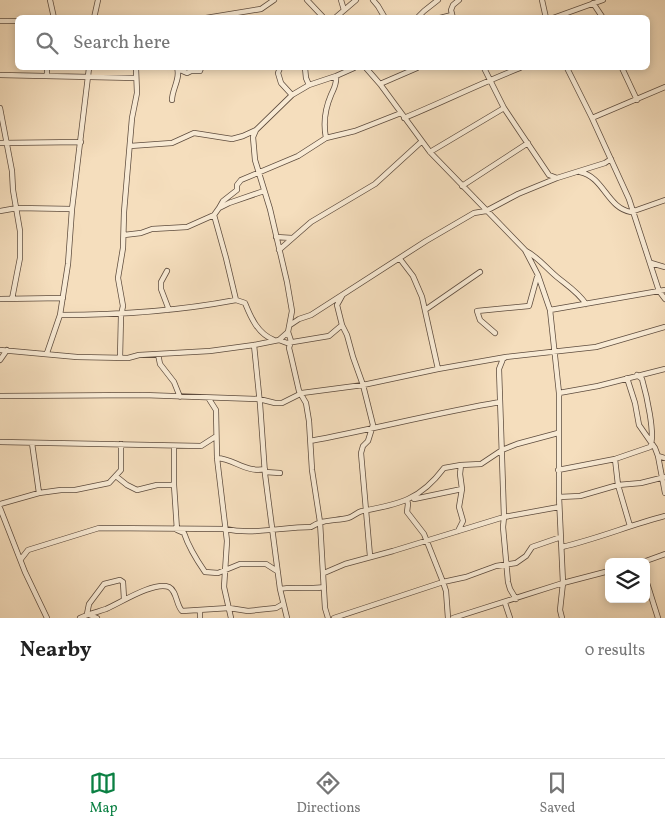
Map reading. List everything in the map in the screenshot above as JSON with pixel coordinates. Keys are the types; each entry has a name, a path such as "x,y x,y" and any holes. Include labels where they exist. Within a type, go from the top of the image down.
{"street":[{"path":"50,0 53,15"},
{"path":"95,15 98,0"},
{"path":"226,15 261,9 274,0"},
{"path":"307,0 321,15"},
{"path":"341,0 344,10"},
{"path":"338,15 356,0"},
{"path":"373,0 383,15"},
{"path":"420,15 438,0"},
{"path":"453,15 452,2 459,0"},
{"path":"542,0 545,15"},
{"path":"560,15 602,0"},
{"path":"593,3 602,15"},
{"path":"0,21 15,21"},
{"path":"46,70 47,76"},
{"path":"47,353 60,315 63,298 89,70"},
{"path":"120,358 121,313 124,306 118,278 124,235 124,212 132,118 137,93 136,70"},
{"path":"172,100 172,92 179,73 178,70"},
{"path":"181,70 187,73 200,70"},
{"path":"279,70 278,73 282,83 292,95"},
{"path":"305,70 309,86"},
{"path":"130,146 172,143 194,133 232,138 243,136 256,130 292,95 350,70"},
{"path":"368,70 380,84 421,142 525,250 538,275 550,310 559,393 558,470 562,546 563,583 560,603 562,618"},
{"path":"380,84 406,70"},
{"path":"485,70 504,108 549,175 557,178"},
{"path":"124,235 152,229 187,227 214,215 223,200 237,190 237,185 241,180 298,156 326,138 356,131 446,101 491,79 515,70"},
{"path":"568,70 629,199 659,291 665,298"},
{"path":"623,70 637,100"},
{"path":"0,76 136,78"},
{"path":"326,138 323,124 336,85 336,76"},
{"path":"592,118 665,87"},
{"path":"0,108 12,171 13,190 20,231 20,258 12,298"},
{"path":"430,152 504,108"},
{"path":"256,130 253,137 253,146 258,173 270,209 292,311 288,332 291,341 289,348 299,391 306,403 312,470 320,522 325,608 328,618"},
{"path":"0,143 81,142"},
{"path":"279,250 312,222 375,184 421,142"},
{"path":"462,186 528,143"},
{"path":"290,325 330,303 426,241 474,213 486,211 518,194 557,178 605,163 611,159"},
{"path":"578,172 595,180 620,208 626,212 632,212 665,200"},
{"path":"219,208 239,198 264,191"},
{"path":"0,211 17,208 72,209"},
{"path":"214,215 236,300"},
{"path":"276,237 292,238"},
{"path":"525,250 533,254 557,277 573,289 586,304"},
{"path":"400,259 413,276 425,310 438,369"},
{"path":"651,263 665,267"},
{"path":"167,271 161,282 161,289 169,310"},
{"path":"425,310 480,272"},
{"path":"495,333 480,320 477,311 529,306 538,275"},
{"path":"550,310 665,290"},
{"path":"343,295 337,305 342,325 363,384 373,425 368,441 363,446 361,453 370,556"},
{"path":"0,300 12,298 63,298"},
{"path":"60,315 194,308 236,300 245,303 252,321 266,337 277,341 287,343 329,336 342,325"},
{"path":"330,303 337,305"},
{"path":"0,396 143,396 259,399 282,403 302,394 438,369 506,357 596,347 665,327"},
{"path":"0,350 77,357 128,358 139,355 210,351 254,345 277,341 288,332"},
{"path":"254,345 272,531 282,604 287,618"},
{"path":"0,360 7,350"},
{"path":"158,354 160,364 174,382 180,397"},
{"path":"506,357 499,369 503,527 510,590 516,599"},
{"path":"559,393 598,386 665,369"},
{"path":"558,470 615,459 650,447 652,431 645,389 642,379 637,375"},
{"path":"627,378 635,403 638,425 652,443 658,456 664,477 665,493"},
{"path":"209,399 216,410 215,437 226,541 224,588 231,618"},
{"path":"216,410 225,399"},
{"path":"310,441 500,402"},
{"path":"448,618 446,591 424,534 406,512 409,500 430,486 444,468 481,464 502,450 533,439 558,433"},
{"path":"0,442 201,446 215,437"},
{"path":"32,443 40,492"},
{"path":"0,504 40,492 75,490 109,483 121,470 121,444"},
{"path":"174,446 177,530"},
{"path":"658,456 665,458"},
{"path":"217,458 228,459 241,468 249,470 280,473"},
{"path":"615,459 618,485 630,526"},
{"path":"458,530 462,520 460,507 462,489 461,465"},
{"path":"117,476 127,485 137,490 157,485 174,485"},
{"path":"559,496 580,496 618,485 641,483 664,477"},
{"path":"16,546 23,550 28,550 99,528 225,529 239,532 311,527 320,522 350,518 361,512 462,489"},
{"path":"324,573 370,556 393,552 504,517 559,507"},
{"path":"0,508 47,618"},
{"path":"562,546 588,541 665,516"},
{"path":"177,530 184,533 191,552 205,572 218,573 240,564 266,564 277,571"},
{"path":"334,618 443,582 466,577 496,566 516,563 526,556 532,546 561,537"},
{"path":"21,559 28,550"},
{"path":"650,559 665,554"},
{"path":"453,618 563,583 605,572"},
{"path":"87,614 89,604 104,584 120,580 123,582 124,599"},
{"path":"80,618 146,590 166,586 172,590 180,610 229,608 248,611 276,608 282,604"},
{"path":"280,589 324,586"},
{"path":"650,593 658,618"},
{"path":"505,603 510,618"},
{"path":"200,610 200,618"},
{"path":"87,614 97,618"}]}
